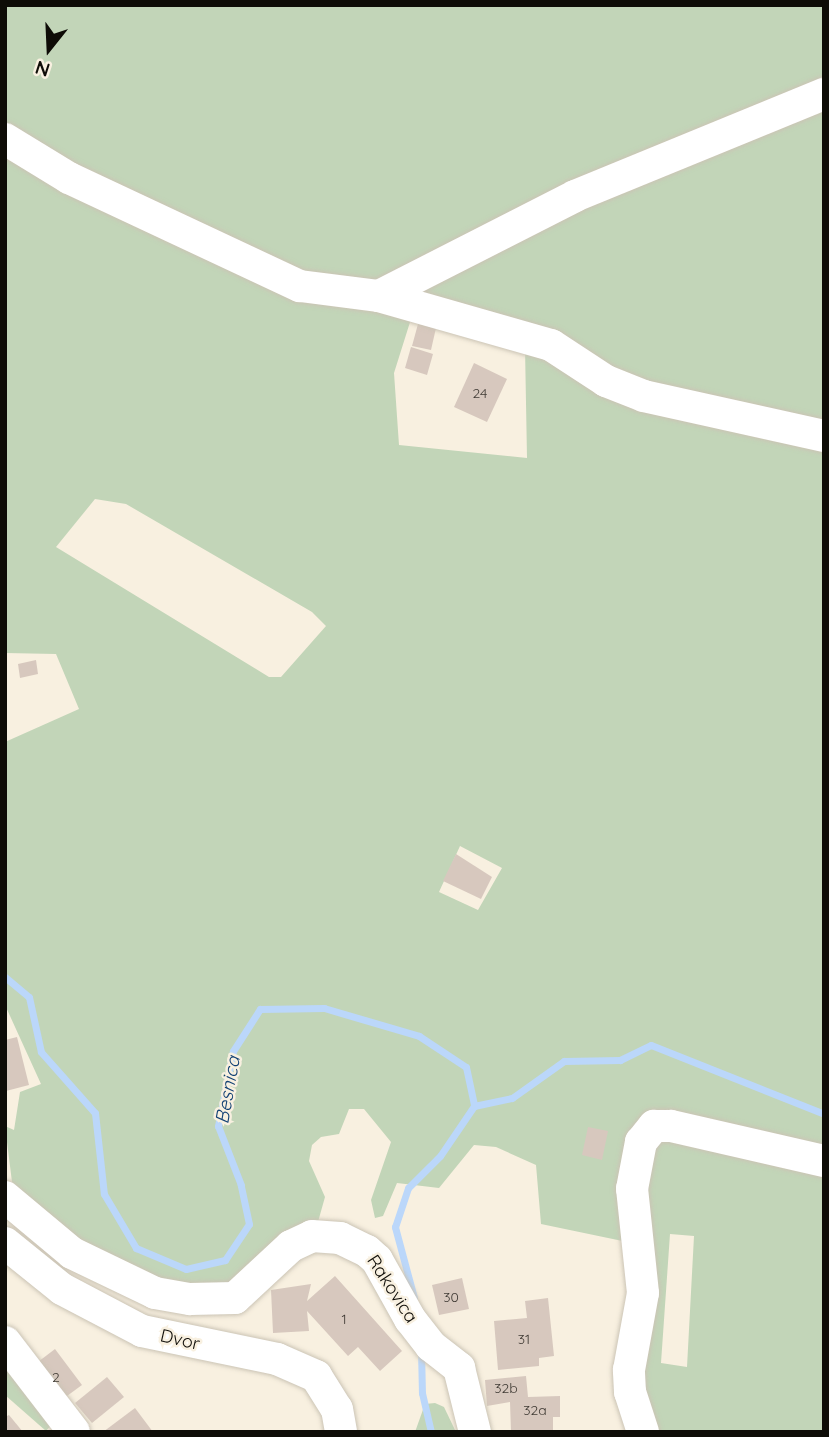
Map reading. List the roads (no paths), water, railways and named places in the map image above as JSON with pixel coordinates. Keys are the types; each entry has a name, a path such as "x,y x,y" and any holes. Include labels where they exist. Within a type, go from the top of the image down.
{"street":[{"path":"379,296 575,196 824,94"},
{"path":"5,139 69,178 300,286 379,296 551,345 606,381 644,396 824,436"},
{"path":"643,1432 630,1392 629,1370 643,1293 632,1189 641,1142 654,1126 671,1126 824,1161"},
{"name":"Rakovica","path":"5,1197 72,1253 155,1293 190,1299 235,1298 291,1246 312,1236 340,1238 367,1251 430,1346 459,1368 475,1432"},
{"name":"Dvor","path":"5,1243 62,1289 142,1331 277,1359 316,1376 337,1409 341,1432"},
{"path":"5,1342 74,1432"}],"waterway":[{"name":"Besnica","path":"5,977 29,997 41,1052 95,1113 104,1194 136,1248 186,1269 225,1260 249,1224 241,1185 218,1126 233,1051 260,1009 324,1008 419,1036 466,1067 474,1106 440,1156 408,1188 395,1227 414,1298"},
{"path":"474,1106 512,1098 564,1061 620,1060 651,1045 824,1114"},
{"name":"Besnica","path":"421,1350 422,1393 431,1432"}]}
